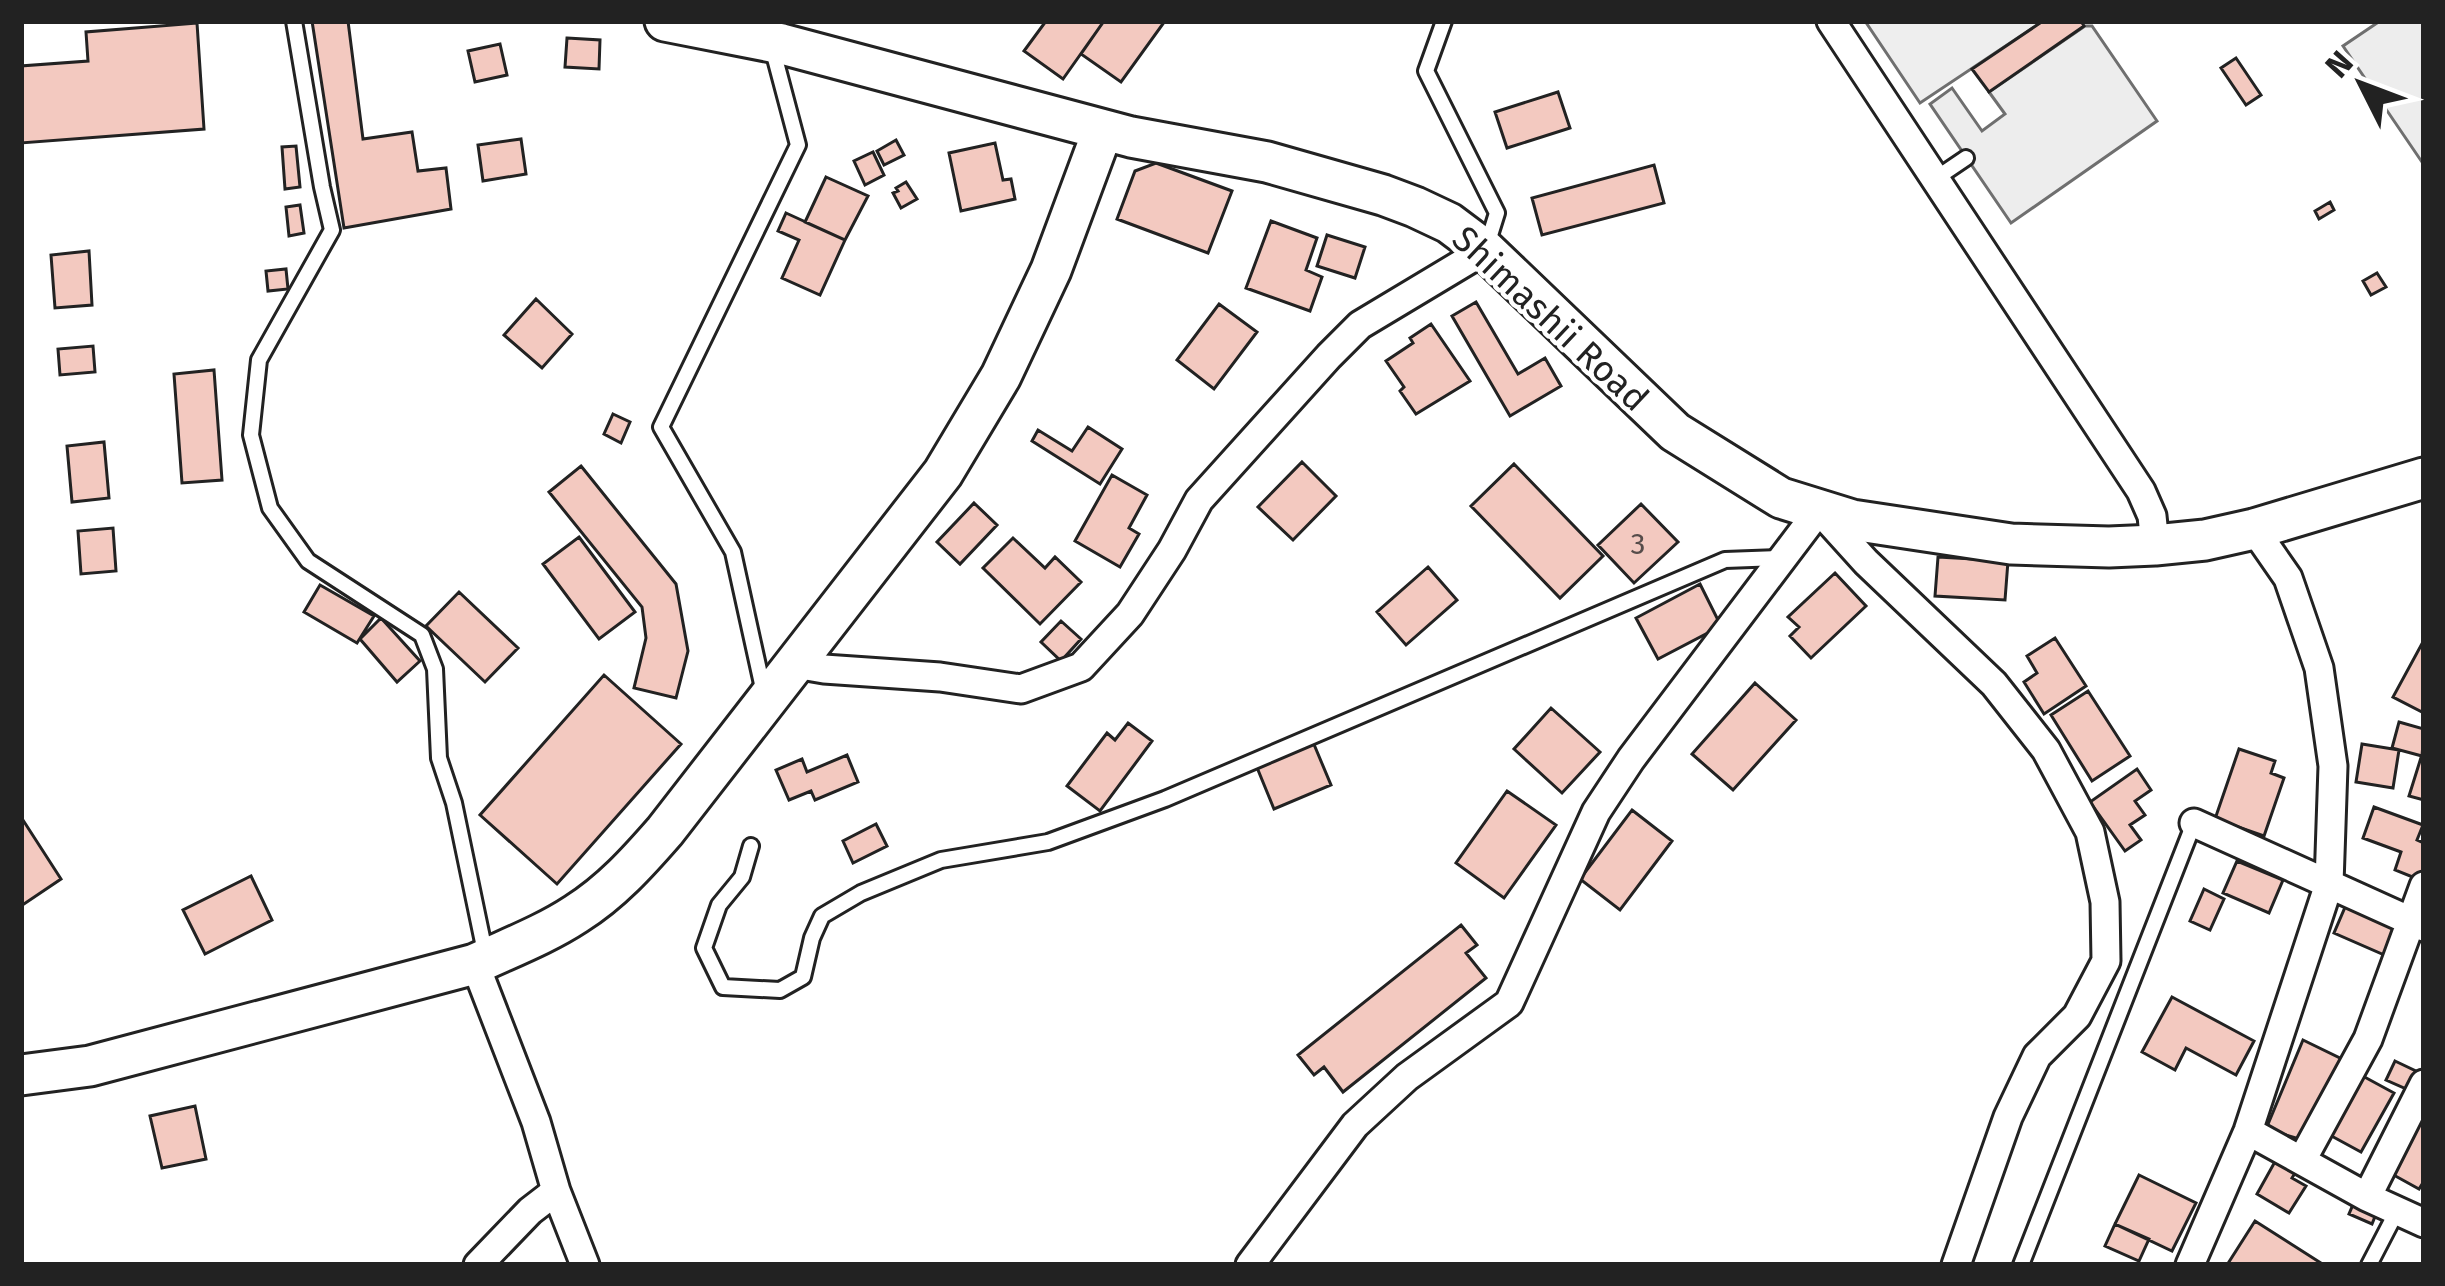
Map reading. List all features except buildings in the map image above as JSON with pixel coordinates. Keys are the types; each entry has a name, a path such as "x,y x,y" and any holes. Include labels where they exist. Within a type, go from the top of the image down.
{"street":[{"path":"1832,21 2141,491 2152,516 2155,544"},
{"name":"Shimashii Road","path":"690,23 1103,130 1267,163 1383,195 1449,223 1531,290 1675,433 1781,498 1852,520 2011,544 2109,548 2205,540 2424,478"},
{"path":"21,1075 90,1066 480,961 577,914 624,878 943,472 1001,376 1052,270 1103,130"},
{"path":"795,664 1021,689 1081,667 1130,614 1199,500 1329,356 1360,325 1485,250"},
{"path":"1250,1265 1355,1124 1407,1077 1509,1003 1596,812 1819,510 1866,562 1994,684 2046,750 2090,832 2105,902 2106,961 2077,1016 2037,1055 2008,1117 1956,1265"},
{"path":"2191,1265 2248,1131 2330,884 2333,766 2319,668 2288,578 2254,529"},
{"path":"2196,818 2418,924"},
{"path":"2302,1160 2368,1039 2418,924 2424,886"},
{"path":"480,961 585,1265"},
{"path":"2367,1197 2424,1084"},
{"path":"2248,1131 2424,1223"},
{"path":"478,1265 556,1191"}],"lane":[{"path":"294,21 332,230 259,360 250,435 270,508 308,561 422,635 435,669 440,758 454,803 480,961"},
{"path":"1444,21 1426,71 1497,214 1485,250"},
{"path":"765,700 733,551 661,427 798,146 770,42"},
{"path":"1936,179 1966,158"},
{"path":"751,846 742,877 718,904 704,948 723,987 780,989 803,976 822,916 861,893 940,860 1048,842 1165,799 1725,560 1784,558"},
{"path":"2021,1265 2196,818"},
{"path":"2096,980 2123,1003"},
{"path":"2368,1265 2397,1210"}],"shaded area":[{"path":"1865,21 2043,21 1920,103"},
{"path":"2380,21 2424,21 2424,165 2343,46"},
{"path":"2085,26 2092,26 2157,121 2011,223 1930,104 1952,88 1982,131 2005,114 1989,92"}]}
